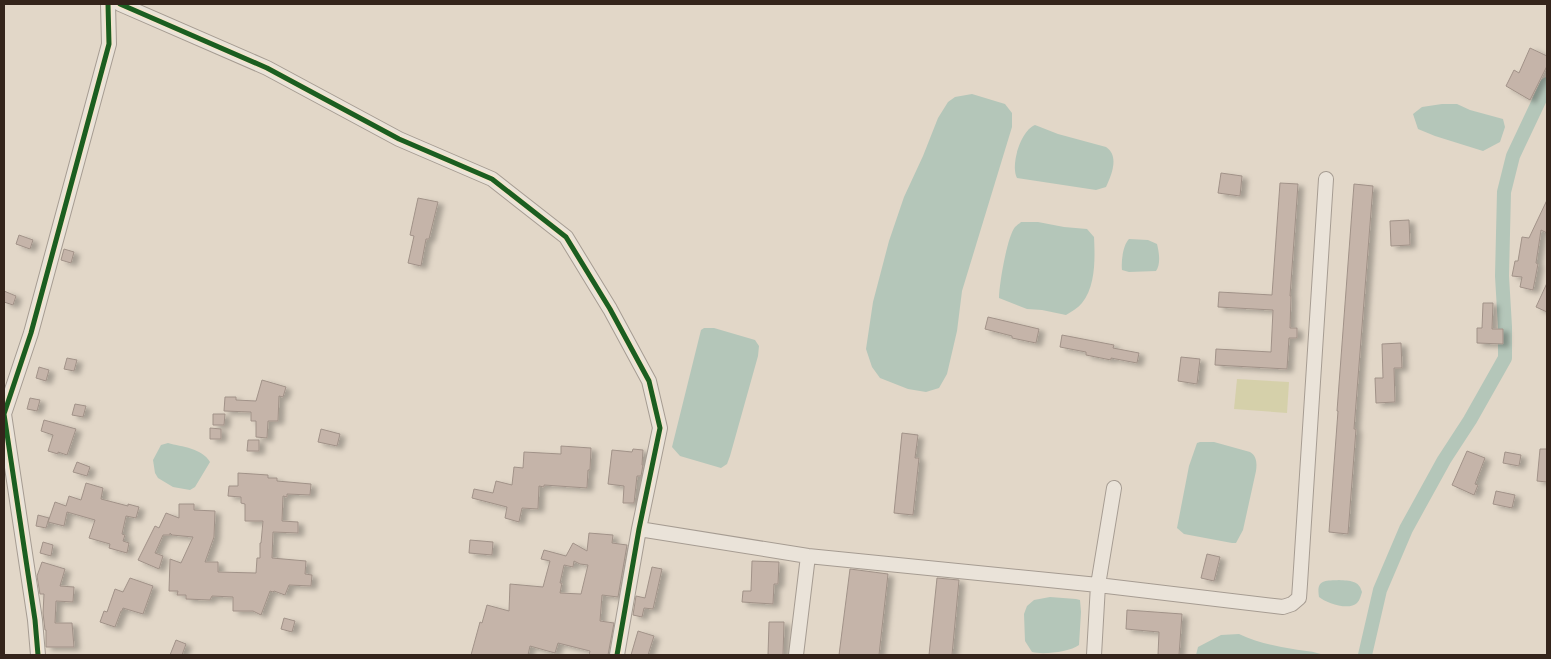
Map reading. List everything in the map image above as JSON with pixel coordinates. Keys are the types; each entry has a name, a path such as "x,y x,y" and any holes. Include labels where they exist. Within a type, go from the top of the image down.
{"street":[{"path":"38,655 35,620 4,414 31,333 109,44 108,4"},
{"path":"120,4 267,68 399,139 492,179 566,236 610,309 649,381 660,428 639,530 617,655"},
{"path":"639,530 808,556 1098,585 1283,607 1292,604 1299,598 1326,178"},
{"path":"1094,655 1098,585 1114,488"},
{"path":"796,655 808,556"}],"shaded area":[{"path":"972,94 1005,104 1012,113 1012,127 962,291 957,331 947,374 939,388 926,392 908,389 880,378 872,367 866,349 873,302 889,241 904,197 938,118 948,102 955,97"},
{"path":"1457,104 1470,110 1503,119 1505,127 1500,142 1483,151 1418,129 1413,114 1422,107"},
{"path":"1035,125 1058,134 1106,147 1113,156 1113,166 1106,187 1096,190 1017,178 1015,165 1018,148 1025,134"},
{"path":"1021,222 1038,222 1087,229 1094,237 1094,271 1090,288 1080,305 1066,315 1027,309 999,298 1006,250 1012,232"},
{"path":"1129,239 1148,240 1157,244 1159,261 1156,271 1129,272 1122,270 1123,253"},
{"path":"704,328 714,328 755,340 759,346 758,356 730,456 727,464 721,468 680,456 672,447 701,330"},
{"path":"1237,379 1289,382 1287,413 1234,409"},
{"path":"1214,442 1250,452 1255,458 1256,471 1243,530 1236,543 1184,534 1177,528 1189,466 1197,443"},
{"path":"168,443 197,451 210,462 195,487 190,490 173,487 158,478 155,473 153,460 161,445"},
{"path":"1326,581 1354,582 1359,585 1362,592 1357,603 1343,606 1332,604 1319,597 1320,584"},
{"path":"1050,597 1080,600 1079,645 1056,652 1032,652 1025,641 1024,614 1027,606 1034,600"},
{"path":"1239,634 1265,643 1324,655 1196,655 1198,647 1221,635"}],"building":[{"path":"1530,48 1547,56 1547,66 1530,100 1506,86 1514,70 1519,73"},
{"path":"1221,173 1242,176 1240,196 1218,193"},
{"path":"1280,183 1298,184 1290,296 1290,328 1297,328 1297,338 1289,338 1287,369 1215,365 1216,349 1271,352 1273,310 1218,307 1219,292 1272,295"},
{"path":"1354,184 1373,186 1354,429 1356,429 1348,534 1329,532"},
{"path":"418,198 438,202 429,239 426,239 421,266 408,263 414,236 410,235"},
{"path":"1547,200 1547,233 1541,230 1536,263 1538,264 1533,290 1520,287 1522,277 1512,276 1515,261 1518,261 1522,237 1529,238"},
{"path":"1409,220 1410,245 1391,246 1390,221"},
{"path":"19,235 33,240 30,249 16,244"},
{"path":"64,249 74,252 71,263 61,260"},
{"path":"1547,283 1547,312 1536,307"},
{"path":"4,291 16,296 13,305 4,302"},
{"path":"1483,303 1493,303 1492,329 1503,329 1503,344 1477,343 1477,328 1482,328"},
{"path":"988,317 1039,329 1036,343 1012,338 1012,336 985,329"},
{"path":"1062,335 1114,345 1113,348 1139,353 1137,363 1086,355 1086,352 1060,347"},
{"path":"1401,343 1402,368 1394,368 1395,402 1376,403 1375,378 1383,378 1382,344"},
{"path":"1181,357 1200,359 1197,384 1178,381"},
{"path":"67,358 77,360 74,371 64,369"},
{"path":"39,367 49,370 46,381 36,378"},
{"path":"262,380 286,387 283,397 279,396 278,421 268,421 267,438 256,437 256,421 251,421 251,412 224,411 225,397 236,397 236,400 256,401"},
{"path":"30,398 40,400 37,411 27,409"},
{"path":"75,404 86,406 83,417 72,415"},
{"path":"213,414 225,414 224,425 213,425"},
{"path":"44,420 76,429 67,455 48,451 53,435 41,431"},
{"path":"210,428 221,429 221,439 210,439"},
{"path":"321,429 340,434 337,446 318,442"},
{"path":"902,433 918,435 915,458 919,458 913,515 894,513"},
{"path":"248,440 259,440 259,451 247,451"},
{"path":"561,446 591,448 587,488 539,486 538,509 522,508 519,522 505,518 507,507 472,498 474,489 493,493 496,481 512,485 514,467 523,468 524,452 561,454"},
{"path":"633,449 643,450 641,476 637,476 634,503 623,503 624,486 608,484 612,450 632,452"},
{"path":"1540,449 1547,449 1547,482 1537,481"},
{"path":"1467,451 1485,458 1475,484 1478,485 1474,495 1452,485"},
{"path":"1505,452 1521,455 1519,466 1503,463"},
{"path":"77,462 90,467 87,476 73,472"},
{"path":"238,473 268,475 268,478 277,478 277,481 311,484 310,495 287,494 287,497 283,496 282,521 298,522 298,533 273,532 272,558 306,561 305,574 312,575 311,586 289,585 285,595 270,591 261,615 253,611 233,611 233,597 212,596 210,600 186,599 186,595 177,595 178,591 169,591 170,559 181,563 193,537 172,535 170,533 170,535 163,535 155,553 163,556 159,569 138,560 155,526 159,528 166,513 179,518 179,504 194,504 194,510 215,511 214,537 205,562 218,562 218,572 256,573 257,558 260,558 263,521 245,521 245,504 241,503 241,497 228,496 229,486 238,486"},
{"path":"86,483 103,488 101,499 139,507 136,518 126,516 122,534 125,535 123,541 129,543 127,553 109,548 110,544 89,538 95,520 67,512 64,526 48,522 55,502 66,506 69,496 81,500"},
{"path":"1496,491 1515,495 1512,508 1493,504"},
{"path":"38,515 49,518 46,528 36,526"},
{"path":"589,533 613,535 612,543 627,545 618,597 602,595 600,621 614,623 608,655 589,655 590,651 558,643 555,653 530,646 528,655 471,655 487,605 509,611 510,584 543,587 550,561 541,559 544,550 566,556 573,543 587,551","holes":["574,561 588,565 581,594 560,593 564,565 573,567"]},
{"path":"470,540 493,542 492,555 469,553"},
{"path":"43,542 53,545 51,556 40,553"},
{"path":"1207,554 1220,557 1214,581 1201,578"},
{"path":"752,561 779,562 778,584 774,584 773,604 742,602 743,591 751,591"},
{"path":"42,562 65,569 60,586 74,587 73,602 56,601 55,623 72,623 74,647 46,647 43,613 44,594 40,594 37,576"},
{"path":"652,567 662,569 653,609 644,608 642,617 633,615 636,596 645,598"},
{"path":"850,569 888,574 879,655 839,655"},
{"path":"130,578 153,586 143,614 123,608 115,627 100,622 104,611 107,612 115,589 123,592"},
{"path":"937,578 959,580 952,655 929,655"},
{"path":"1127,610 1182,614 1179,655 1158,655 1159,632 1126,629"},
{"path":"284,618 295,621 292,632 281,629"},
{"path":"769,622 784,622 783,655 768,655"},
{"path":"638,631 654,636 648,655 631,655"},
{"path":"176,640 186,644 182,655 170,655"}],"waterway":[{"path":"1365,655 1380,590 1406,529 1444,460 1470,420 1505,358 1502,276 1504,192 1513,156 1547,84"}],"cycle path":[{"path":"38,655 35,620 4,414 31,333 109,44 108,4"},
{"path":"120,4 267,68 399,139 492,179 566,237 610,309 649,381 660,428 639,529 617,655"}]}
